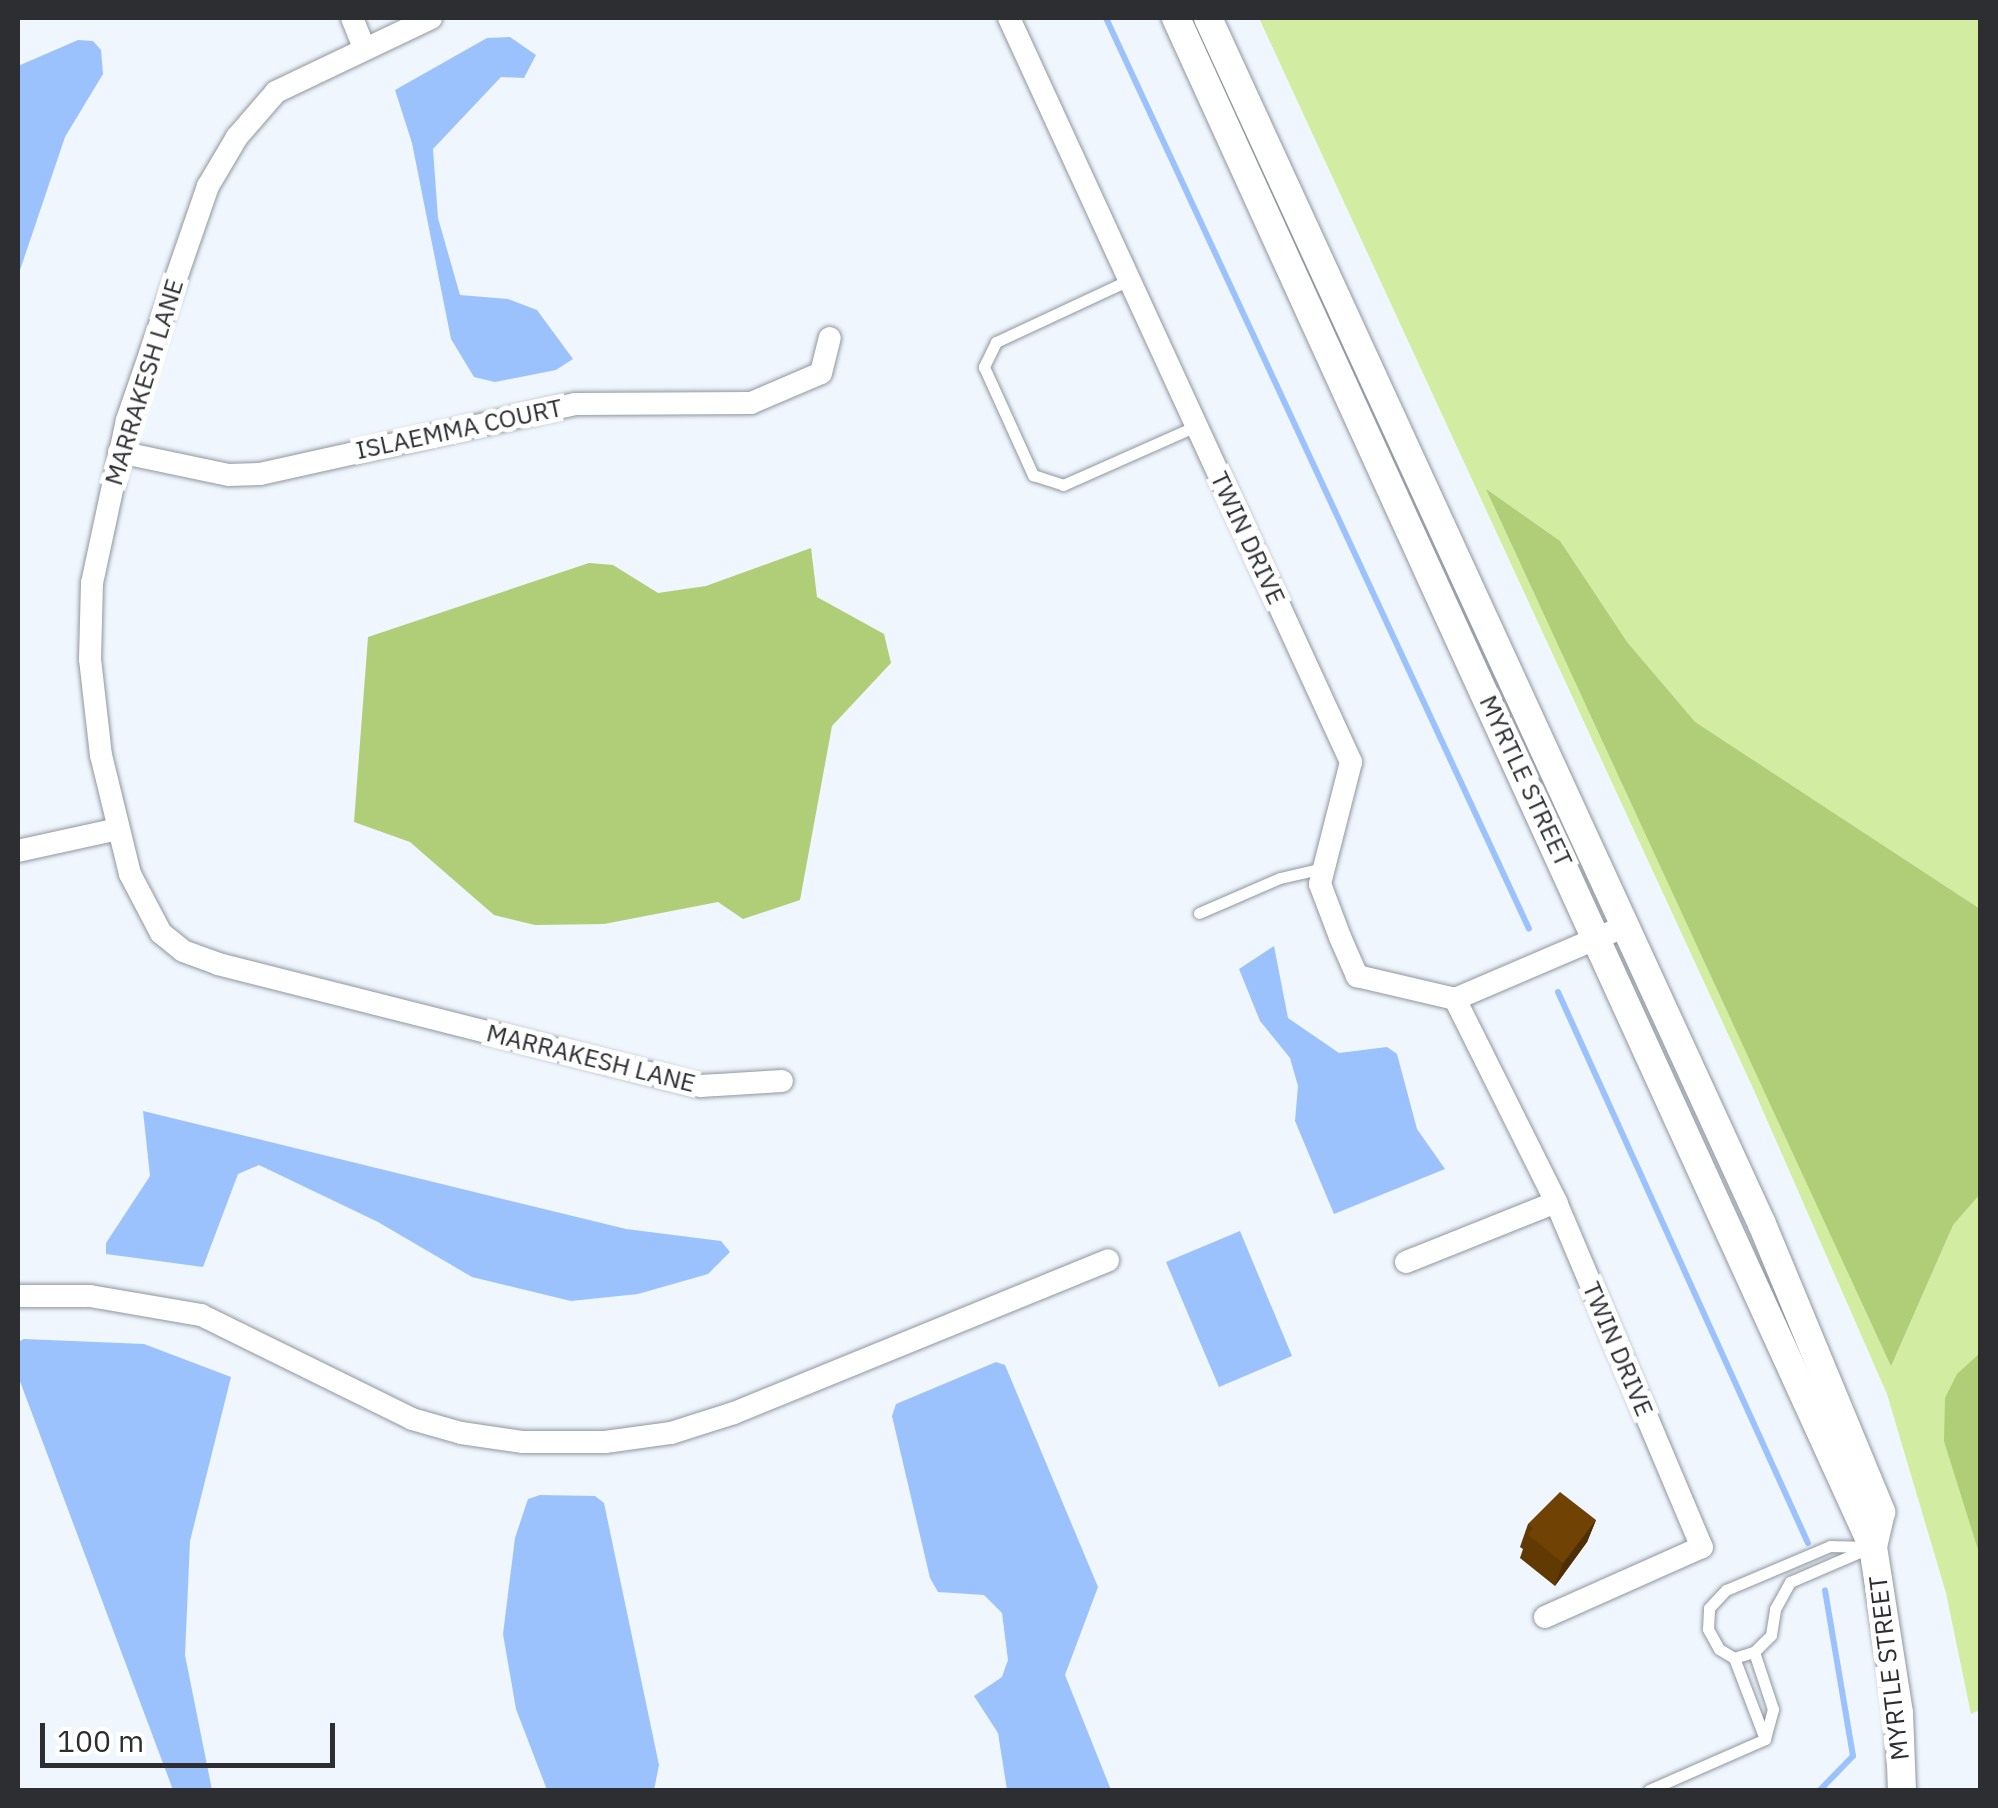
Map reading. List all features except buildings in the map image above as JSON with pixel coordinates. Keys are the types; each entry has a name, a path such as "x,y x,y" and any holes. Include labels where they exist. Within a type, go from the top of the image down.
{"street":[{"path":"352,18 364,47"},
{"name":"MARRAKESH LANE","path":"431,18 276,92 237,137 208,186 120,452 92,583 90,659 118,829 141,904 183,951 701,1086 782,1081"},
{"name":"TWIN DRIVE","path":"1008,18 1351,762 1320,884 1358,976 1455,1000 1556,1202 1702,1547 1546,1617"},
{"name":"MYRTLE STREET","path":"1176,18 1872,1547 1899,1713 1902,1790"},
{"name":"MYRTLE STREET","path":"1208,18 1625,926 1850,1430 1881,1512 1872,1547"},
{"name":"ISLAEMMA COURT","path":"120,452 229,475 260,474 574,404 751,402 822,373 830,338"},
{"path":"18,851 118,829"},
{"path":"1455,1000 1625,926"},
{"path":"1406,1262 1556,1202"},
{"path":"18,1296 90,1296 201,1315 412,1419 461,1433 523,1442 605,1442 670,1433 734,1413 1108,1260"}],"lane":[{"path":"1129,280 996,342 984,368 1033,474 1063,485 1196,426"},
{"path":"1198,913 1280,878 1323,868"},
{"path":"1765,1738 1734,1658 1718,1649 1708,1629 1709,1608 1726,1590 1830,1546 1872,1547"},
{"path":"1734,1658 1754,1652 1771,1635 1775,1609 1790,1582 1872,1547"},
{"path":"1754,1652 1773,1709 1765,1738"},
{"path":"1649,1790 1765,1738"}],"green space":[{"path":"1259,18 1980,18 1980,1710 1971,1714 1946,1593 1887,1394 1753,1088"},
{"path":"1486,489 1560,541 1627,642 1695,722 1980,909 1980,1194 1953,1225 1891,1366"},
{"path":"811,548 817,597 884,634 891,663 832,726 800,900 743,919 718,902 604,924 535,925 494,915 410,842 354,822 368,637 589,563 613,565 658,593 706,586"},
{"path":"1980,1353 1980,1556 1944,1441 1945,1398 1957,1374"}],"water":[{"path":"510,37 536,55 524,78 501,77 433,149 438,218 460,295 508,299 537,310 573,359 556,370 495,382 474,377 451,339 412,143 395,90 487,38"},
{"path":"78,40 93,41 101,50 103,74 65,137 18,276 18,66"},
{"path":"1274,946 1288,1018 1339,1053 1387,1047 1397,1054 1417,1129 1445,1169 1334,1214 1295,1121 1298,1086 1290,1058 1260,1021 1239,969"},
{"path":"143,1111 626,1229 721,1241 730,1252 708,1274 638,1294 571,1301 472,1277 378,1222 259,1165 238,1174 203,1267 106,1254 106,1243 150,1176"},
{"path":"1240,1231 1292,1356 1219,1387 1166,1262"},
{"path":"24,1339 144,1344 231,1377 190,1541 185,1655 212,1790 173,1790 18,1376 18,1342"},
{"path":"996,1362 1005,1365 1098,1587 1065,1675 1111,1790 1007,1790 998,1733 974,1696 1002,1677 1008,1660 1002,1613 984,1595 938,1592 930,1578 892,1416 896,1404"},
{"path":"540,1495 595,1496 604,1503 659,1765 654,1790 547,1790 516,1709 503,1634 515,1538 528,1499"}],"waterway":[{"path":"1106,18 1529,929"},
{"path":"1558,992 1808,1543"},
{"path":"1820,1790 1853,1756 1825,1590"}]}
